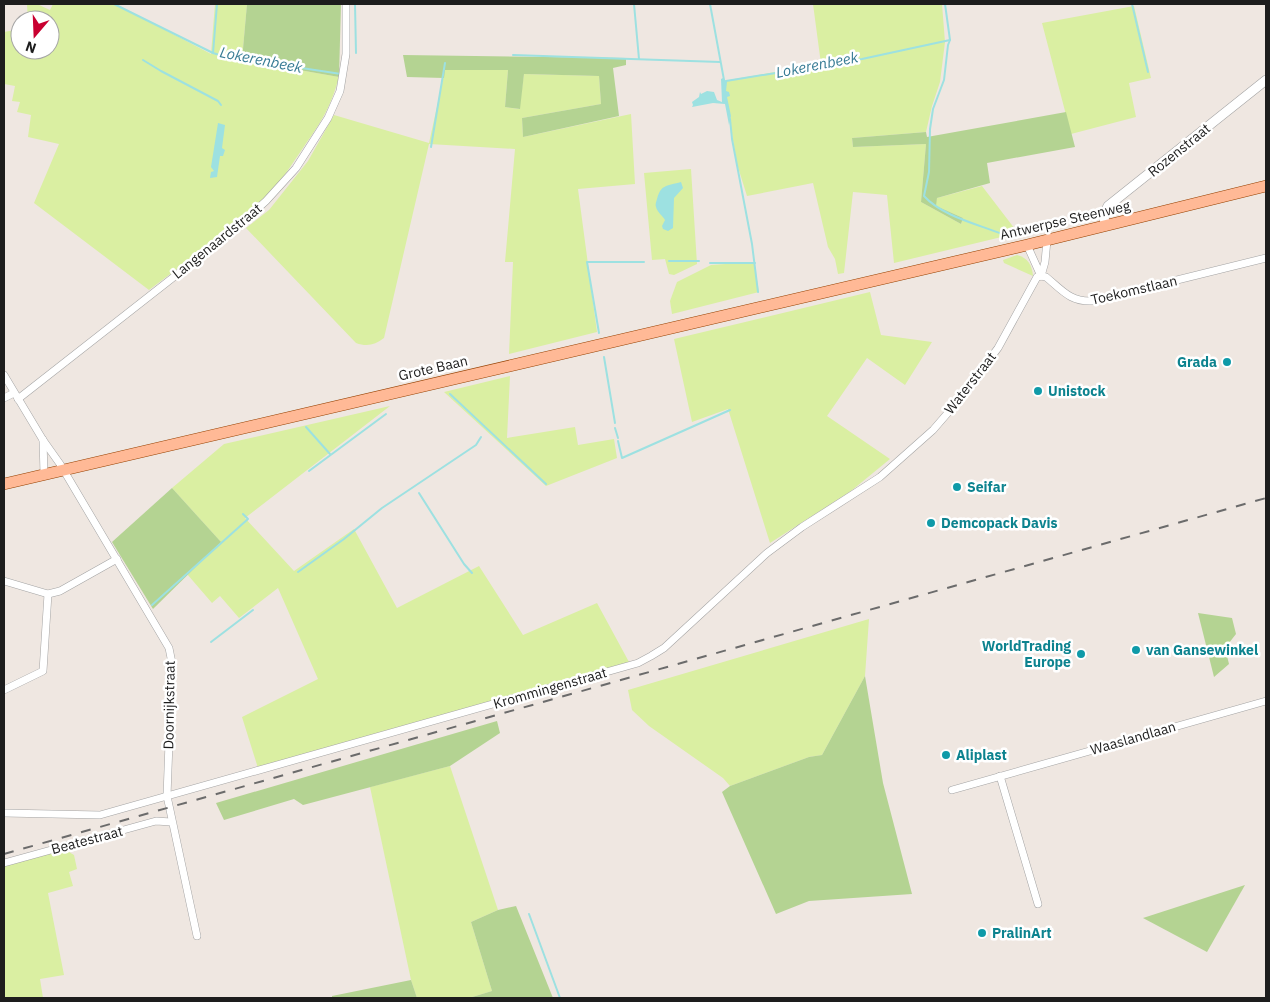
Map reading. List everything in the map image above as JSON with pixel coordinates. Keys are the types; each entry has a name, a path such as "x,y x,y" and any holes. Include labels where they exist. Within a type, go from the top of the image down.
{"main road":[{"name":"Antwerpse Steenweg","path":"870,282 1266,186"},
{"name":"Grote Baan","path":"4,484 870,282"}],"street":[{"name":"Langenaardstraat","path":"4,398 16,396 235,229 266,201 296,168 328,118 340,91 346,54 346,4"},
{"name":"Rozenstraat","path":"1105,226 1104,214 1108,206 1266,80"},
{"path":"1041,276 1045,262 1047,240"},
{"path":"1027,245 1041,276"},
{"name":"Toekomstlaan","path":"1041,276 1046,277 1072,299 1092,301 1266,258"},
{"name":"Waterstraat","path":"880,477 933,430 959,400 998,348 1037,277 1041,276"},
{"name":"Doornijkstraat","path":"4,375 117,559 169,648 172,663 167,796 197,936"},
{"path":"43,440 44,474"},
{"name":"Krommingenstraat","path":"4,814 100,815 638,662 664,648 784,539 880,477"},
{"path":"4,581 48,594 60,591 117,559"},
{"path":"4,690 43,671 48,594"},
{"name":"Waaslandlaan","path":"952,790 1266,701"},
{"path":"1000,776 1038,904"},
{"name":"Beatestraat","path":"4,863 156,821 172,822"}],"green space":[{"path":"37,4 50,10 27,10 27,5"},
{"path":"53,4 116,4 211,54 215,4 247,4 242,60 339,77 333,96 321,121 286,174 269,194 222,235 149,290 34,203 59,144 28,137 31,115 17,112 20,102 12,101 15,86 4,84 4,32 10,31 10,60 60,60 60,10 50,10"},
{"path":"247,4 341,4 339,77 242,60"},
{"path":"813,4 942,4 945,42 940,82 926,132 852,138 853,147 926,144 921,202 961,224 963,218 935,206 937,198 982,186 1018,233 894,263 887,195 853,192 844,273 838,274 835,259 828,247 813,183 747,196 737,164 723,81 821,64"},
{"path":"1134,6 1151,78 1129,83 1136,117 1071,134 1042,23"},
{"path":"403,55 626,58 626,65 613,68 619,116 523,137 522,118 601,104 599,76 524,74 520,109 505,107 508,70 445,70 444,78 407,77"},
{"path":"445,70 508,70 505,107 519,109 524,74 599,76 601,104 522,118 523,137 631,114 635,184 578,189 597,332 509,354 513,262 505,262 515,149 429,144 384,338 374,344 364,345 356,343 246,228 269,210 308,161 334,115 429,143"},
{"path":"1066,112 1075,147 987,163 990,183 937,198 936,206 963,218 961,224 921,202 926,144 853,147 852,138 926,132 927,137"},
{"path":"691,169 697,264 674,275 669,274 665,259 652,260 644,173"},
{"path":"1017,255 1029,262 1033,276 1004,263 1003,260"},
{"path":"754,262 759,292 672,314 670,301 677,282 711,265"},
{"path":"870,292 881,335 932,342 905,385 867,358 827,416 890,459 851,491 770,543 728,409 692,422 674,339"},
{"path":"510,376 507,438 575,427 578,445 614,439 617,458 546,486 444,392"},
{"path":"390,406 245,518 294,571 354,529 397,608 479,566 523,635 597,603 629,662 258,768 242,717 318,679 278,588 239,618 220,596 212,603 187,574 220,541 172,488 224,444"},
{"path":"172,488 221,542 153,609 112,542"},
{"path":"1198,613 1232,618 1236,634 1225,648 1229,664 1214,677"},
{"path":"869,619 865,676 822,755 809,757 730,786 723,778 649,726 632,710 628,690"},
{"path":"865,676 883,783 912,894 809,901 776,914 722,792 730,786 809,757 822,755"},
{"path":"497,721 500,733 450,766 303,805 294,799 224,820 216,803"},
{"path":"450,766 498,910 471,922 492,991 469,998 417,998 411,980 370,787"},
{"path":"64,849 74,855 77,869 69,872 73,886 48,893 64,975 40,979 43,998 4,998 4,866"},
{"path":"1245,885 1207,952 1143,918"},
{"path":"516,906 553,998 469,998 492,991 471,922 498,910"},
{"path":"411,980 417,998 332,998 332,996"}],"water":[{"path":"723,78 727,82 726,91 729,92 730,96 727,97 731,116 729,125 725,104 713,103 692,107 692,102 699,97 700,92 701,94 707,91 714,92 717,100 722,102 721,79"},
{"path":"218,123 225,125 222,148 225,150 223,156 220,156 217,177 210,178 211,172 214,171 211,167"},
{"path":"681,182 683,188 674,198 673,228 668,231 663,229 662,226 665,220 657,209 656,202 663,188"}],"waterway":[{"name":"Lokerenbeek","path":"114,4 213,53 341,74"},
{"path":"213,53 217,4"},
{"name":"Lokerenbeek","path":"355,4 356,53"},
{"path":"634,4 639,59"},
{"name":"Lokerenbeek","path":"710,4 724,80"},
{"path":"945,4 950,40 944,80 933,109 930,129 929,172 924,196 931,203 950,214 1002,234"},
{"path":"1132,4 1148,72"},
{"name":"Lokerenbeek","path":"726,81 862,59 950,40"},
{"path":"513,55 720,62"},
{"path":"143,60 218,101 221,105"},
{"path":"431,147 445,63"},
{"path":"730,119 752,244 758,292"},
{"path":"669,261 699,261"},
{"path":"599,333 587,262 644,262"},
{"path":"710,263 755,263"},
{"path":"604,357 615,423"},
{"path":"450,394 546,484"},
{"path":"618,441 622,458 730,410"},
{"path":"309,471 386,414"},
{"path":"306,427 330,454"},
{"path":"615,428 618,438"},
{"path":"298,572 344,539 382,508 476,445 481,437"},
{"path":"419,493 464,564 472,573"},
{"path":"152,605 248,519 243,514"},
{"path":"211,642 253,610"},
{"path":"529,914 560,998"}],"railway":[{"path":"4,854 1266,498"}],"place":[{"name":"Grada","path":"1227,362"},
{"name":"Unistock","path":"1038,391"},
{"name":"Seifar","path":"957,487"},
{"name":"Demcopack Davis","path":"931,523"},
{"name":"van Gansewinkel","path":"1136,650"},
{"name":"WorldTrading Europe","path":"1081,654"},
{"name":"Aliplast","path":"946,755"},
{"name":"PralinArt","path":"982,933"}]}
